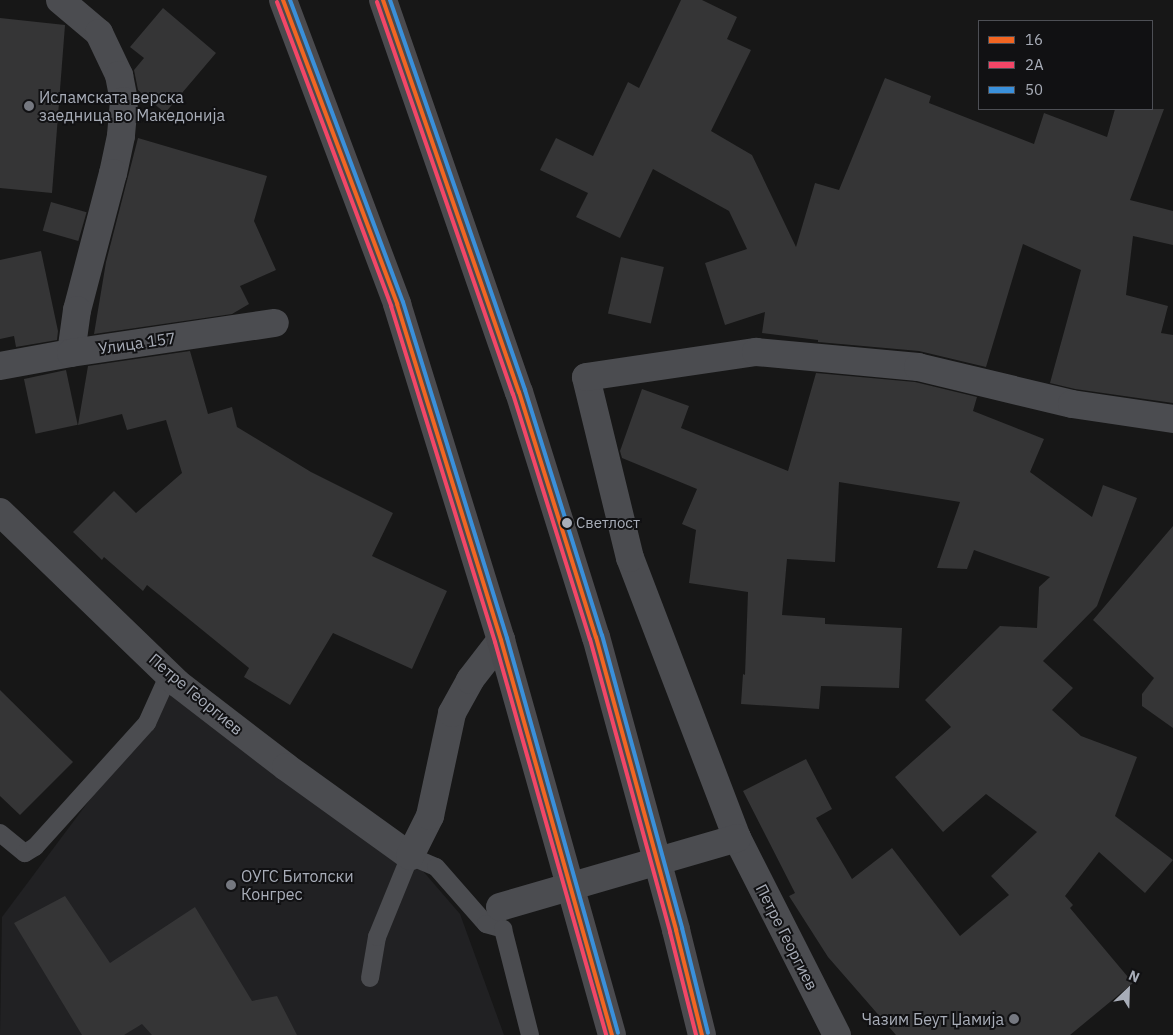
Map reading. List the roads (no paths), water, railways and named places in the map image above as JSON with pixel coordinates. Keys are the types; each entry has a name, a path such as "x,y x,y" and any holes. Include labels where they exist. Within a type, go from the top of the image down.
{"street":[{"path":"60,0 100,33 119,75 124,101 121,136 77,310 71,353"},
{"path":"283,0 397,304 501,640 612,1035"},
{"path":"383,0 519,392 596,637 702,1035"},
{"name":"Улица 157","path":"0,366 71,353 275,323"},
{"name":"Петре Георгиев","path":"837,1035 737,838 630,558 586,377 756,352 918,367 1072,404 1173,419"},
{"name":"Петре Георгиев","path":"0,512 169,674 286,767 410,856"},
{"path":"410,856 430,816 452,713 470,680 501,640"},
{"path":"500,906 737,838"}],"lane":[{"path":"0,833 26,853 35,847 147,723 169,674"},
{"path":"370,978 377,937 410,856 436,867 486,924 503,929 530,1035"}],"place":[{"name":"Исламската верска заедница во Македонија","path":"29,106"},
{"name":"Светлост","path":"567,523"},
{"name":"ОУГС Битолски Конгрес","path":"231,885"},
{"name":"Чазим Беут Џамија","path":"1014,1019"}]}
